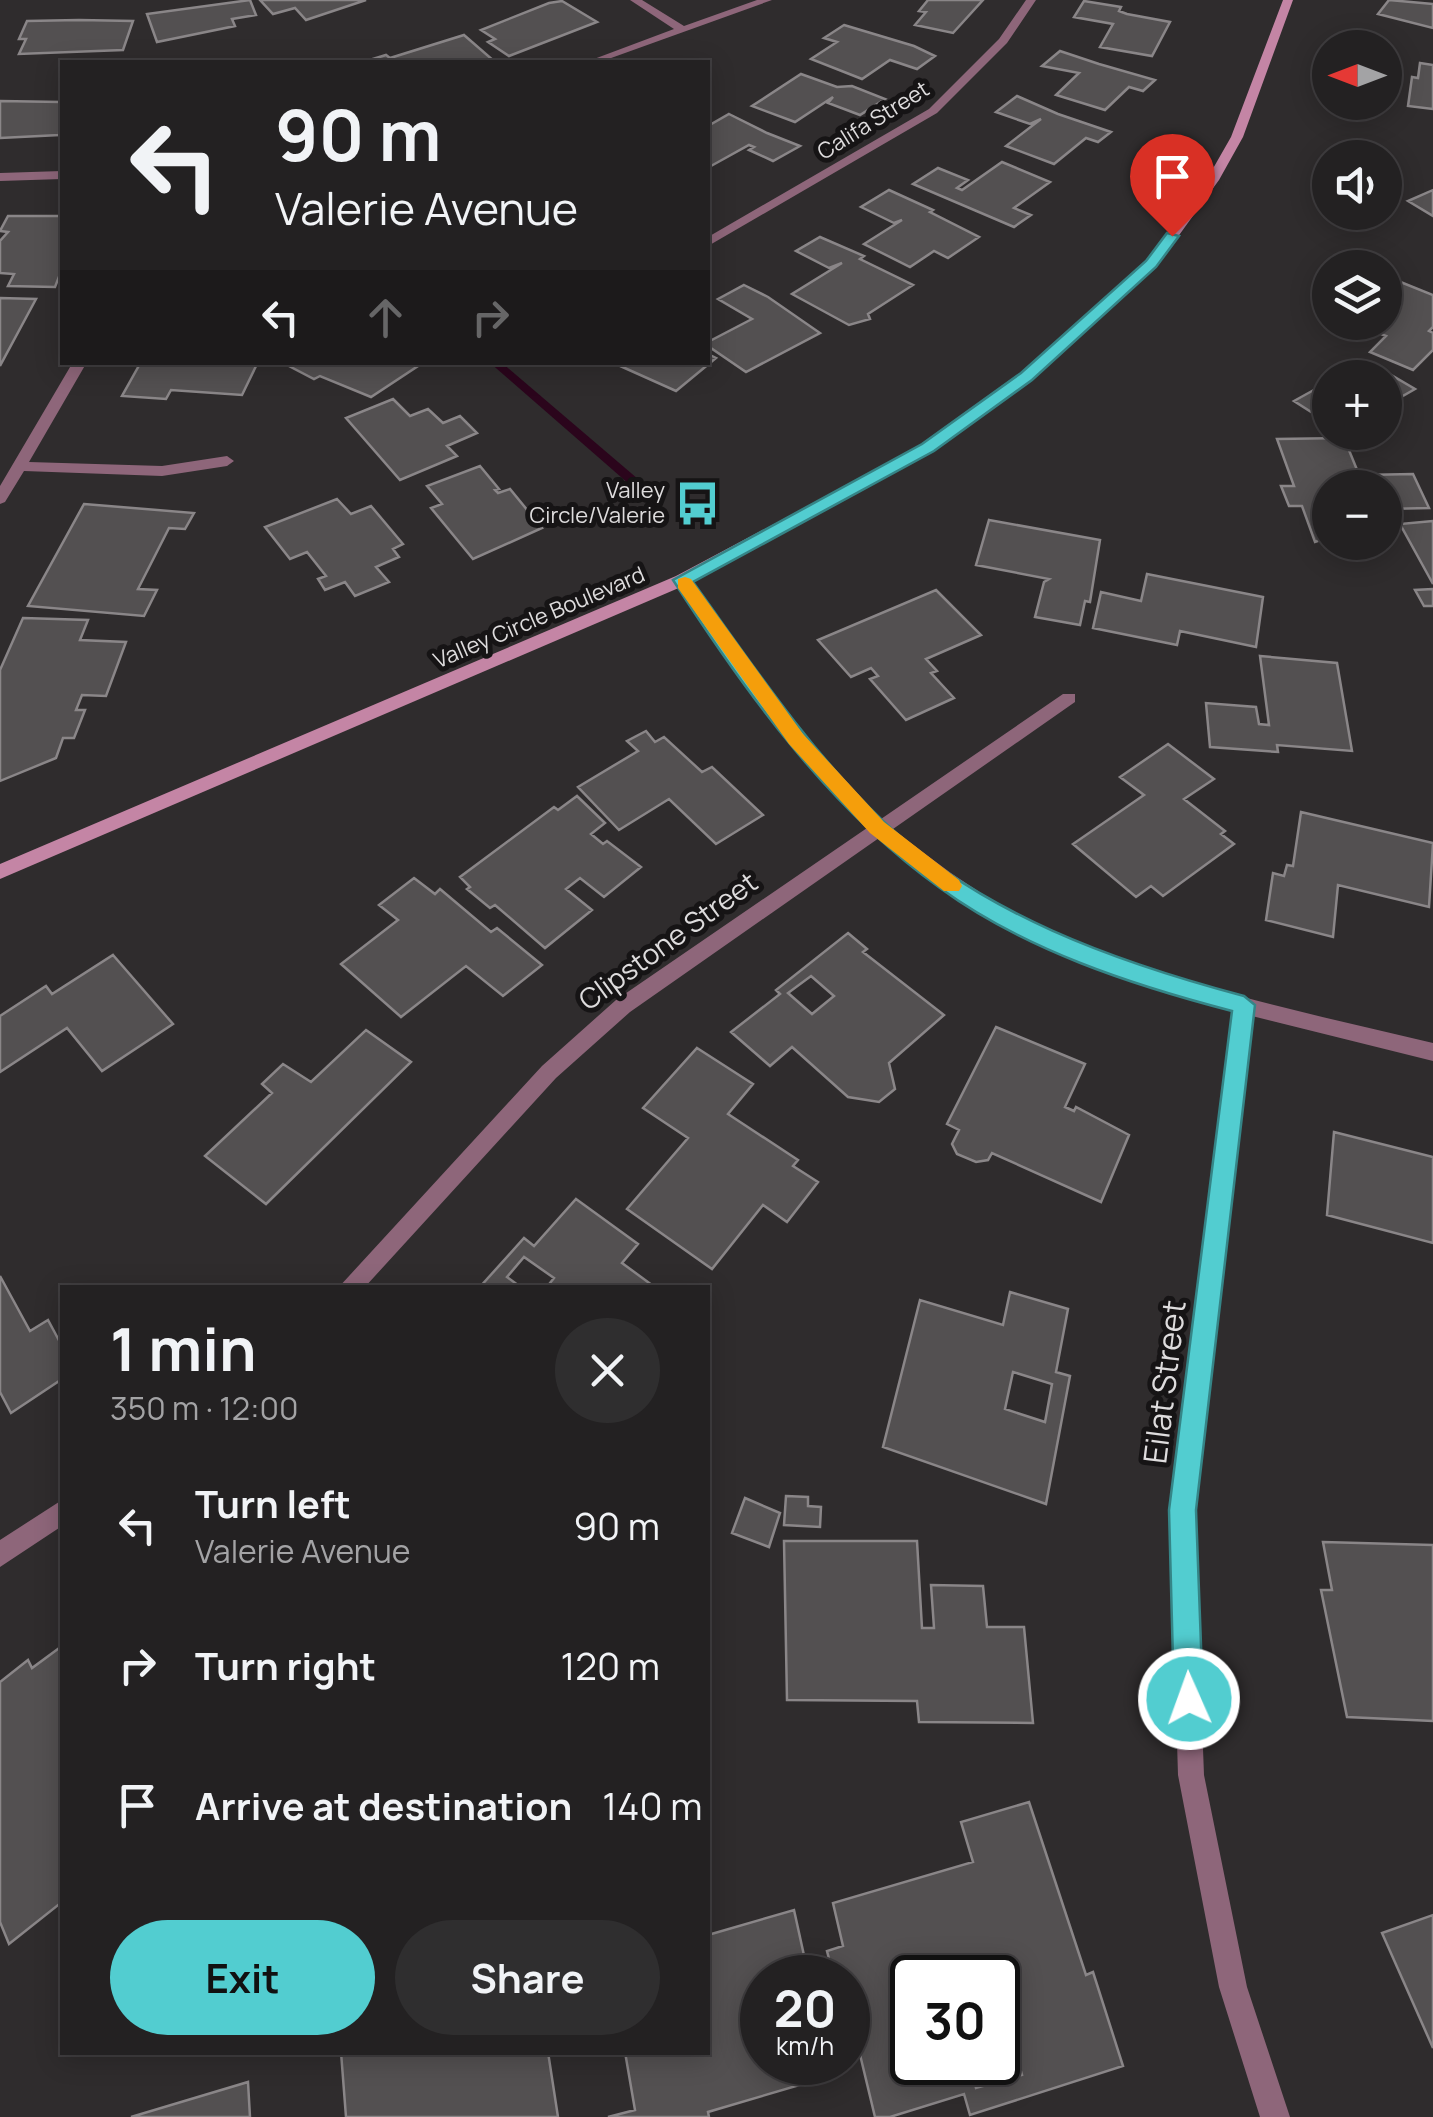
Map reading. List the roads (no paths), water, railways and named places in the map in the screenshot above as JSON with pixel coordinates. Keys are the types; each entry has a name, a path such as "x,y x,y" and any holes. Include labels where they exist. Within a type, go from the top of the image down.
{"main road":[{"name":"Valley Circle Boulevard","path":"0,872 682,580 928,448 1026,377 1151,264 1213,180 1237,137 1288,0"}],"street":[{"path":"635,0 680,28"},
{"path":"597,60 767,0"},
{"name":"Califa Street","path":"710,241 933,111 1003,41 1031,0"},
{"path":"0,177 60,175"},
{"path":"0,499 78,365"},
{"path":"20,466 162,471 228,461"},
{"path":"682,580 796,739 877,828 949,884 1025,927 1146,979 1433,1052"},
{"name":"Clipstone Street","path":"352,1285 549,1072 623,1006 1069,698"},
{"name":"Eilat Street","path":"1244,1005 1182,1510 1191,1774 1234,1987 1275,2117"},
{"path":"0,1555 60,1513"}],"waterway":[{"path":"498,365 641,488"}],"place":[{"name":"Valley Circle/Valerie","path":"698,503"}]}
